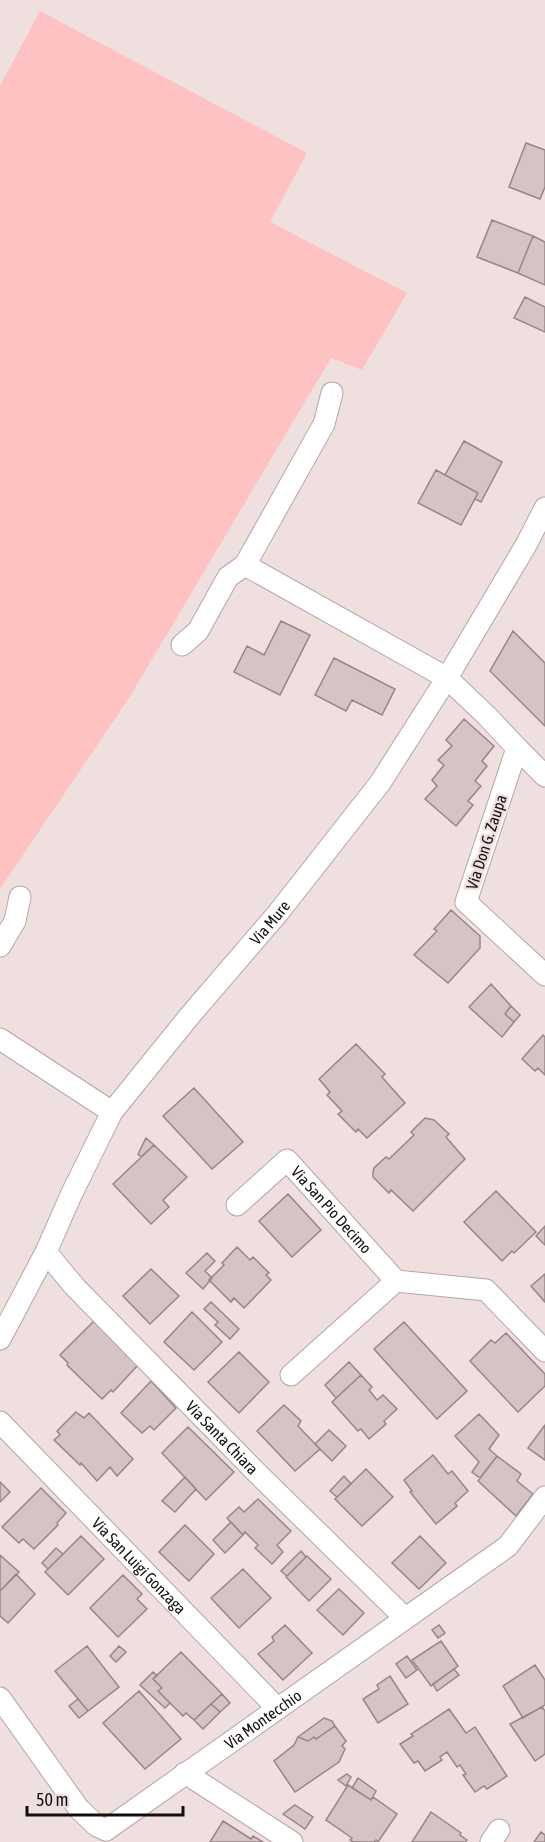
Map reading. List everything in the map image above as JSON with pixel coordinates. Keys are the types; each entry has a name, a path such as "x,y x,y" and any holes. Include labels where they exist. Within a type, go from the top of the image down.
{"street":[{"path":"182,645 198,631 228,577 245,565 324,424 332,393"},
{"name":"Via Mure","path":"0,1340 46,1252 112,1112 192,1013 278,913 380,783 447,678 526,545 545,508"},
{"path":"245,565 447,678 545,776"},
{"name":"Via Don G. Zaupa","path":"517,748 466,902 545,975"},
{"path":"0,946 15,921 20,897"},
{"path":"0,1039 112,1112"},
{"name":"Via San Pio Decimo","path":"237,1205 287,1160 396,1281"},
{"name":"Via Santa Chiara","path":"46,1252 74,1286 248,1464 405,1618"},
{"path":"291,1375 396,1281 486,1290 545,1351"},
{"name":"Via San Luigi Gonzaga","path":"0,1422 277,1708"},
{"name":"Via Montecchio","path":"0,1698 79,1809 106,1836 185,1773 508,1546 545,1497"},
{"path":"185,1773 292,1842"}],"shaded area":[{"path":"40,11 307,153 270,222 407,293 362,370 331,358 129,698 0,889 0,86"}],"building":[{"path":"526,143 545,150 545,187 540,199 509,187"},
{"path":"492,220 533,236 518,273 477,257"},
{"path":"533,236 545,242 545,285 518,273"},
{"path":"525,297 545,307 545,332 514,318"},
{"path":"464,441 502,462 481,502 475,499 478,493 445,475"},
{"path":"436,470 478,493 461,525 418,503"},
{"path":"281,621 310,635 280,695 234,672 247,646 264,655"},
{"path":"513,631 545,663 545,726 490,671"},
{"path":"334,658 395,689 382,715 352,700 346,711 315,695"},
{"path":"464,719 494,746 482,761 487,766 475,781 481,786 468,801 473,805 456,826 425,799 437,786 432,780 444,765 438,760 452,746 446,740"},
{"path":"451,910 480,936 480,948 448,983 414,955 437,931 434,929"},
{"path":"491,984 511,1006 505,1014 514,1022 502,1037 469,1007"},
{"path":"511,1006 520,1015 514,1022 505,1014"},
{"path":"543,1035 545,1037 545,1075 538,1068 535,1071 522,1059"},
{"path":"356,1044 385,1074 382,1077 405,1103 367,1138 358,1129 356,1132 338,1114 342,1111 327,1095 330,1092 319,1079"},
{"path":"194,1088 243,1142 212,1169 163,1116"},
{"path":"425,1118 434,1120 449,1134 446,1137 465,1159 413,1211 391,1190 389,1193 373,1177 373,1172 374,1168 386,1157 389,1159 414,1135 411,1132"},
{"path":"146,1138 154,1145 141,1157 138,1154"},
{"path":"154,1145 187,1177 163,1200 169,1207 151,1224 113,1184"},
{"path":"496,1191 536,1232 502,1261 464,1222"},
{"path":"288,1194 321,1230 292,1257 259,1221"},
{"path":"545,1226 545,1245 536,1236"},
{"path":"237,1247 250,1260 253,1257 269,1273 266,1275 271,1280 244,1308 234,1298 231,1302 209,1280"},
{"path":"207,1253 215,1261 205,1271 212,1278 203,1289 186,1273"},
{"path":"151,1269 179,1296 150,1324 123,1296"},
{"path":"545,1274 545,1302 531,1286"},
{"path":"211,1302 239,1329 230,1339 215,1325 218,1322 204,1309"},
{"path":"192,1312 222,1342 194,1370 164,1342"},
{"path":"94,1321 138,1365 113,1392 111,1390 102,1399 67,1365 68,1363 60,1355"},
{"path":"404,1322 467,1391 437,1419 374,1349"},
{"path":"506,1333 545,1374 545,1386 518,1412 470,1361 491,1340 495,1343"},
{"path":"239,1352 269,1382 239,1413 208,1382"},
{"path":"349,1362 361,1375 336,1398 325,1385"},
{"path":"361,1375 372,1387 369,1390 377,1400 383,1395 397,1409 384,1421 386,1424 369,1439 361,1429 358,1431 332,1402"},
{"path":"151,1381 176,1408 154,1430 150,1426 142,1433 121,1413"},
{"path":"284,1405 301,1421 298,1426 320,1449 295,1471 257,1431"},
{"path":"76,1412 84,1418 89,1413 133,1459 117,1476 110,1467 97,1481 81,1463 80,1465 54,1440 60,1435 57,1431"},
{"path":"479,1414 499,1435 489,1449 497,1456 480,1478 472,1472 479,1462 455,1436"},
{"path":"545,1425 545,1460 528,1448"},
{"path":"188,1427 234,1472 206,1500 162,1453"},
{"path":"329,1430 346,1446 332,1461 315,1444"},
{"path":"433,1455 448,1474 452,1471 468,1491 455,1503 457,1506 436,1524 410,1492 412,1491 404,1480"},
{"path":"497,1456 521,1474 517,1481 533,1494 516,1516 478,1481"},
{"path":"366,1469 393,1497 362,1526 335,1499"},
{"path":"344,1476 351,1484 337,1497 330,1491"},
{"path":"185,1477 196,1489 175,1512 162,1501"},
{"path":"0,1482 10,1492 0,1502"},
{"path":"41,1488 66,1513 57,1523 58,1525 34,1549 23,1539 19,1543 2,1527"},
{"path":"258,1499 291,1531 277,1545 283,1552 272,1564 255,1548 258,1545 245,1532 243,1535 227,1518 239,1507 244,1512"},
{"path":"231,1522 243,1535 225,1553 213,1540"},
{"path":"185,1525 214,1554 189,1581 159,1552"},
{"path":"81,1536 104,1559 68,1595 45,1572"},
{"path":"420,1536 446,1563 419,1589 392,1563"},
{"path":"56,1548 63,1554 48,1569 42,1563"},
{"path":"301,1551 306,1557 287,1576 281,1571"},
{"path":"0,1555 19,1572 0,1591"},
{"path":"307,1556 331,1579 309,1601 286,1577"},
{"path":"243,1569 271,1598 239,1628 211,1598"},
{"path":"16,1574 35,1594 8,1623 0,1616 0,1591"},
{"path":"123,1575 142,1594 137,1599 147,1609 118,1637 90,1608"},
{"path":"339,1589 364,1613 343,1635 317,1610"},
{"path":"285,1625 312,1653 283,1680 258,1654 274,1641 272,1637"},
{"path":"439,1625 445,1633 438,1638 432,1630"},
{"path":"441,1641 458,1666 431,1686 412,1660"},
{"path":"87,1646 119,1687 88,1711 55,1671"},
{"path":"119,1646 126,1652 116,1662 110,1656"},
{"path":"181,1652 222,1694 194,1720 186,1713 183,1716 158,1691 162,1688 153,1679"},
{"path":"407,1656 417,1670 406,1678 396,1664"},
{"path":"535,1665 545,1680 545,1705 523,1718 503,1686"},
{"path":"454,1669 459,1675 437,1691 433,1684"},
{"path":"153,1672 157,1676 153,1679 162,1688 158,1691 170,1703 165,1708 140,1685"},
{"path":"390,1676 408,1704 378,1723 363,1699 379,1689 377,1685"},
{"path":"139,1691 181,1739 145,1769 103,1723"},
{"path":"222,1694 230,1703 220,1712 211,1704"},
{"path":"78,1699 88,1711 79,1718 69,1706"},
{"path":"211,1704 220,1712 203,1729 194,1720"},
{"path":"542,1707 545,1711 545,1754 535,1761 510,1724"},
{"path":"449,1709 466,1733 475,1727 507,1776 487,1789 484,1786 475,1792 463,1775 466,1774 460,1765 457,1767 447,1752 440,1757 442,1760 425,1771 418,1761 414,1763 400,1744"},
{"path":"324,1718 332,1721 335,1726 316,1739 314,1737 308,1741 298,1737"},
{"path":"335,1726 346,1741 342,1746 345,1749 339,1762 295,1792 274,1761 294,1745 298,1737 308,1741 314,1737 316,1739"},
{"path":"347,1774 351,1777 346,1786 338,1780"},
{"path":"358,1778 376,1791 371,1800 352,1788"},
{"path":"348,1785 371,1800 373,1797 397,1814 378,1842 376,1840 374,1842 353,1842 350,1840 352,1838 326,1820"},
{"path":"295,1805 313,1817 305,1829 283,1814"},
{"path":"431,1812 461,1833 460,1835 467,1840 465,1842 412,1842"},
{"path":"223,1821 251,1839 253,1836 263,1842 210,1842"},
{"path":"541,1832 545,1835 545,1842 534,1842"}]}
